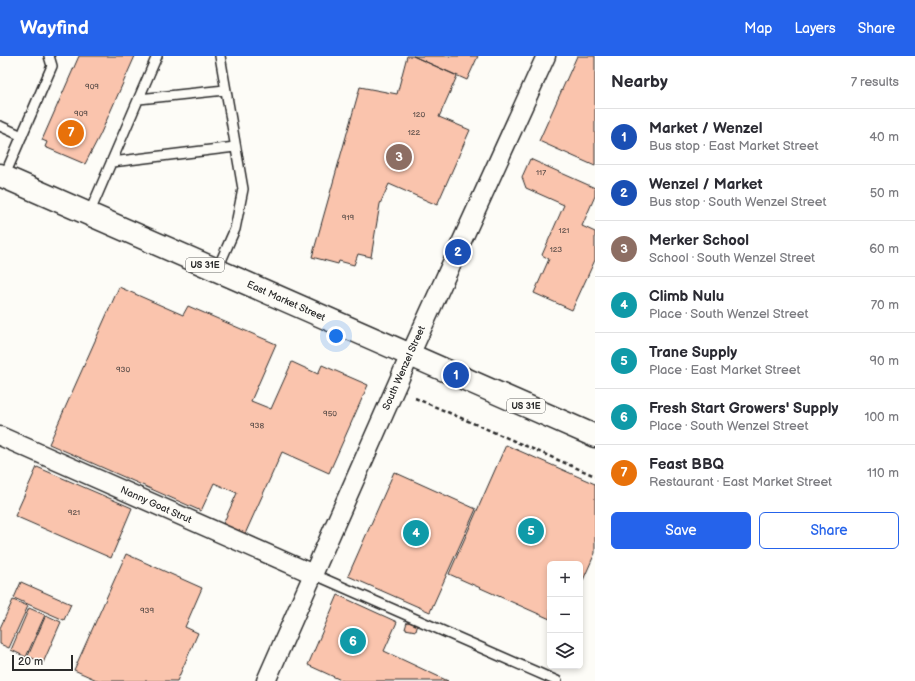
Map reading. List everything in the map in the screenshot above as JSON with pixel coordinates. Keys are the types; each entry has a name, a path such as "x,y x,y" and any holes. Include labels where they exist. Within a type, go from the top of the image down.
{"main road":[{"name":"East Market Street","path":"2,176 595,436"}],"street":[{"name":"South Wenzel Street","path":"266,681 410,355 546,56"},
{"name":"Nanny Goat Strut","path":"0,436 313,574"}],"lane":[{"path":"2,176 22,136 52,66 49,56"},
{"path":"90,214 157,56"},
{"path":"216,270 235,229 243,189 220,56"},
{"path":"139,99 225,90"},
{"path":"0,126 22,136"},
{"path":"112,162 235,146"},
{"path":"313,574 557,681"}],"path":[{"path":"415,398 595,476"}],"building":[{"path":"79,56 135,56 100,135 85,164 45,147 47,142 42,140"},
{"path":"407,56 413,56 457,76 439,117 470,130 437,205 389,184 380,204 371,257 358,254 354,265 339,261 338,264 312,257 360,87 397,94"},
{"path":"413,56 478,56 467,80"},
{"path":"577,56 595,56 595,166 539,141"},
{"path":"530,159 595,188 595,196 582,226 595,232 595,260 572,310 534,293 549,259 542,255 564,205 526,188 522,177"},
{"path":"119,287 183,315 188,306 276,344 251,401 271,409 292,362 318,374 322,365 368,385 329,473 282,452 245,534 223,524 237,493 214,483 201,511 49,444"},
{"path":"506,445 595,484 595,553 583,580 583,561 547,561 547,618 449,574"},
{"path":"37,467 132,508 111,558 15,516"},
{"path":"394,472 476,509 430,612 348,576"},
{"path":"126,554 202,588 185,627 198,633 177,681 99,681 74,670"},
{"path":"21,582 71,604 64,620 14,598"},
{"path":"338,595 397,622 384,651 448,681 343,681 308,665"},
{"path":"13,600 28,606 9,648 0,644 0,628"},
{"path":"29,608 45,615 26,657 11,650"},
{"path":"46,615 61,622 43,663 28,656"},
{"path":"407,622 418,624 416,631 405,629"}],"place":[{"name":"Feast BBQ","path":"71,133"},
{"name":"Merker School","path":"399,157"},
{"name":"Wenzel / Market","path":"458,252"},
{"name":"Market / Wenzel","path":"456,375"},
{"name":"Trane Supply","path":"531,531"},
{"name":"Climb Nulu","path":"416,533"},
{"name":"Fresh Start Growers' Supply","path":"353,641"}]}
